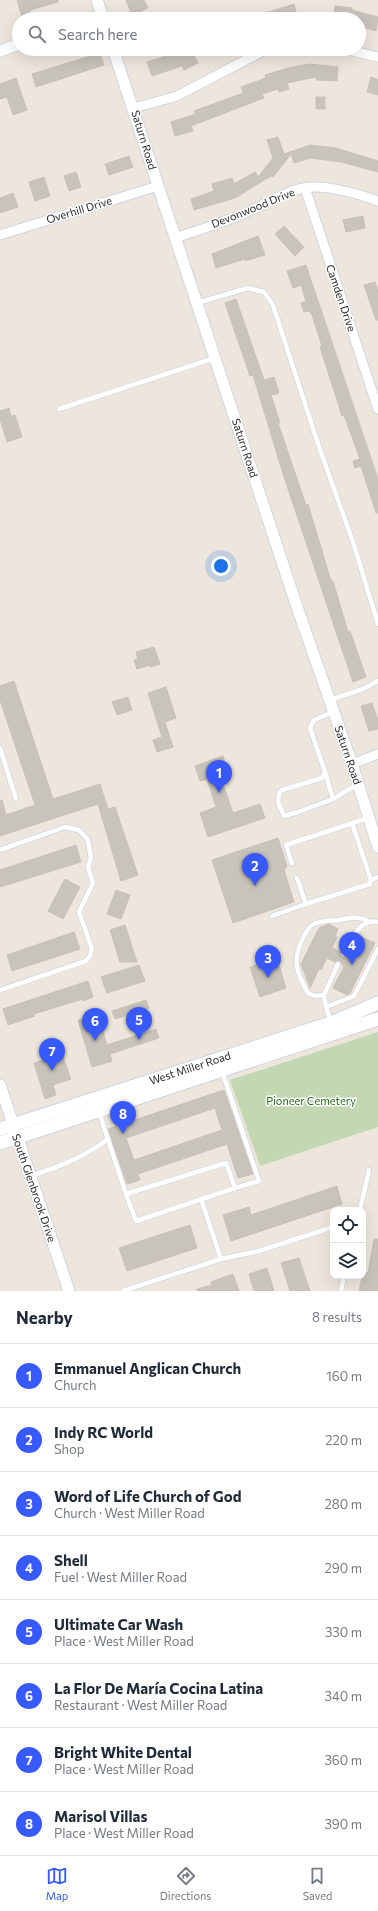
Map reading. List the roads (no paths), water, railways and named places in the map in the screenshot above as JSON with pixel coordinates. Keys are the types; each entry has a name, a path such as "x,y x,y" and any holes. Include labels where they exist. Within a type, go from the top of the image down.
{"main road":[{"name":"West Miller Road","path":"0,1143 15,1131 331,1023 378,1003"},
{"name":"West Miller Road","path":"0,1129 15,1131 98,1110 378,1019"}],"street":[{"path":"97,0 99,12"},
{"path":"0,50 12,46"},
{"path":"366,54 378,57"},
{"name":"Saturn Road","path":"115,56 134,108 158,186 329,701 352,764 368,818 376,836"},
{"path":"134,108 177,96 253,56"},
{"name":"Overhill Drive","path":"0,235 158,186"},
{"name":"Devonwood Drive","path":"176,238 249,212 288,192 305,188 324,188 363,196 378,201"},
{"name":"Camden Drive","path":"305,188 378,409"},
{"path":"352,764 378,754"},
{"name":"South Glenbrook Drive","path":"0,1085 69,1291"}],"lane":[{"path":"197,303 248,288 264,292 273,305 353,542 378,624"},
{"path":"59,409 215,358"},
{"path":"329,701 363,689 378,681"},
{"path":"333,712 314,720 310,728 333,799"},
{"path":"0,748 16,799"},
{"path":"325,772 322,778 282,790 279,793 278,802 284,816 333,799 358,784"},
{"path":"292,863 286,845 368,818"},
{"path":"352,823 371,880"},
{"path":"0,850 65,827 78,830 88,840 91,858 88,867 93,883 79,912 92,949 90,956 86,961 0,990"},
{"path":"272,916 370,884 371,880 378,877"},
{"path":"297,878 306,904"},
{"path":"324,995 314,996 308,993 297,968 295,960 297,950 305,934 312,925 325,921 357,917 364,918 369,922"},
{"path":"344,954 359,927 369,922 378,922"},
{"path":"326,1007 354,996 378,949"},
{"path":"331,1023 324,995 338,964"},
{"path":"98,1110 136,1221 259,1181 222,1070"},
{"path":"30,1176 56,1168 94,1150 108,1139"},
{"path":"126,1194 226,1163 235,1188"},
{"path":"361,1207 369,1170"},
{"path":"201,1199 221,1259"},
{"path":"123,1291 221,1259 259,1251 330,1228"},
{"path":"341,1291 343,1279"}],"place":[{"name":"Emmanuel Anglican Church","path":"219,793"},
{"name":"Indy RC World","path":"255,886"},
{"name":"Shell","path":"352,965"},
{"name":"Word of Life Church of God","path":"268,978"},
{"name":"Ultimate Car Wash","path":"139,1040"},
{"name":"La Flor De María Cocina Latina","path":"95,1041"},
{"name":"Bright White Dental","path":"52,1071"},
{"name":"Marisol Villas","path":"123,1134"}],"park label":[{"name":"Pioneer Cemetery","path":"311,1101"}]}
